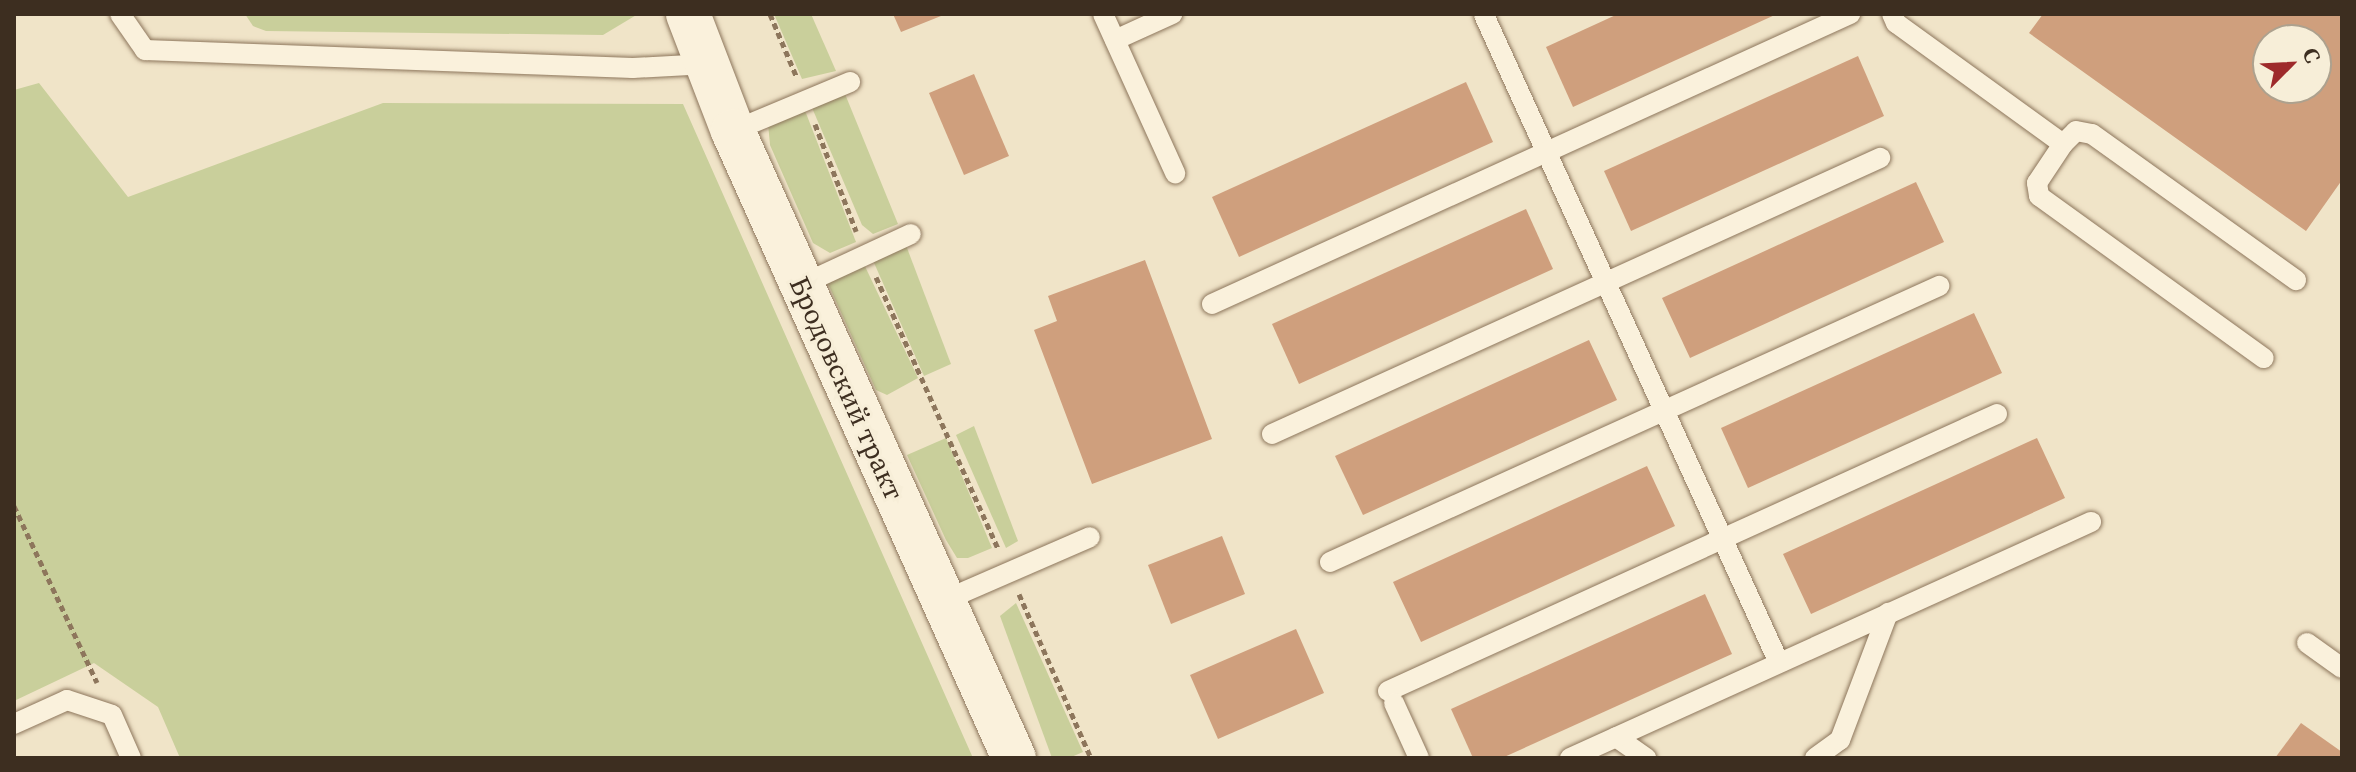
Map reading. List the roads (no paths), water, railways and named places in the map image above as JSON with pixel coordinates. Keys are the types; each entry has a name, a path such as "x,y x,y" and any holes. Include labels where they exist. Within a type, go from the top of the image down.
{"street":[{"name":"Бродовский тракт","path":"688,14 733,131 1014,758"}],"lane":[{"path":"120,14 145,50 633,68 708,64"},
{"path":"1103,14 1175,173"},
{"path":"1115,40 1172,14"},
{"path":"1212,304 1850,14"},
{"path":"1892,14 1896,23 2063,144"},
{"path":"1484,15 1779,663"},
{"path":"733,131 850,82"},
{"path":"2264,358 2039,196 2037,183 2063,144 2076,131 2092,134 2296,280"},
{"path":"1272,434 1880,158"},
{"path":"801,285 911,234"},
{"path":"1330,562 1939,286"},
{"path":"1419,758 1391,697 1723,539 1997,414"},
{"path":"1570,758 2091,522"},
{"path":"943,601 1090,537"},
{"path":"1815,758 1840,740 1888,613"},
{"path":"2307,643 2342,668"},
{"path":"14,724 67,700 112,715 131,758"},
{"path":"1616,737 1646,758"}]}
